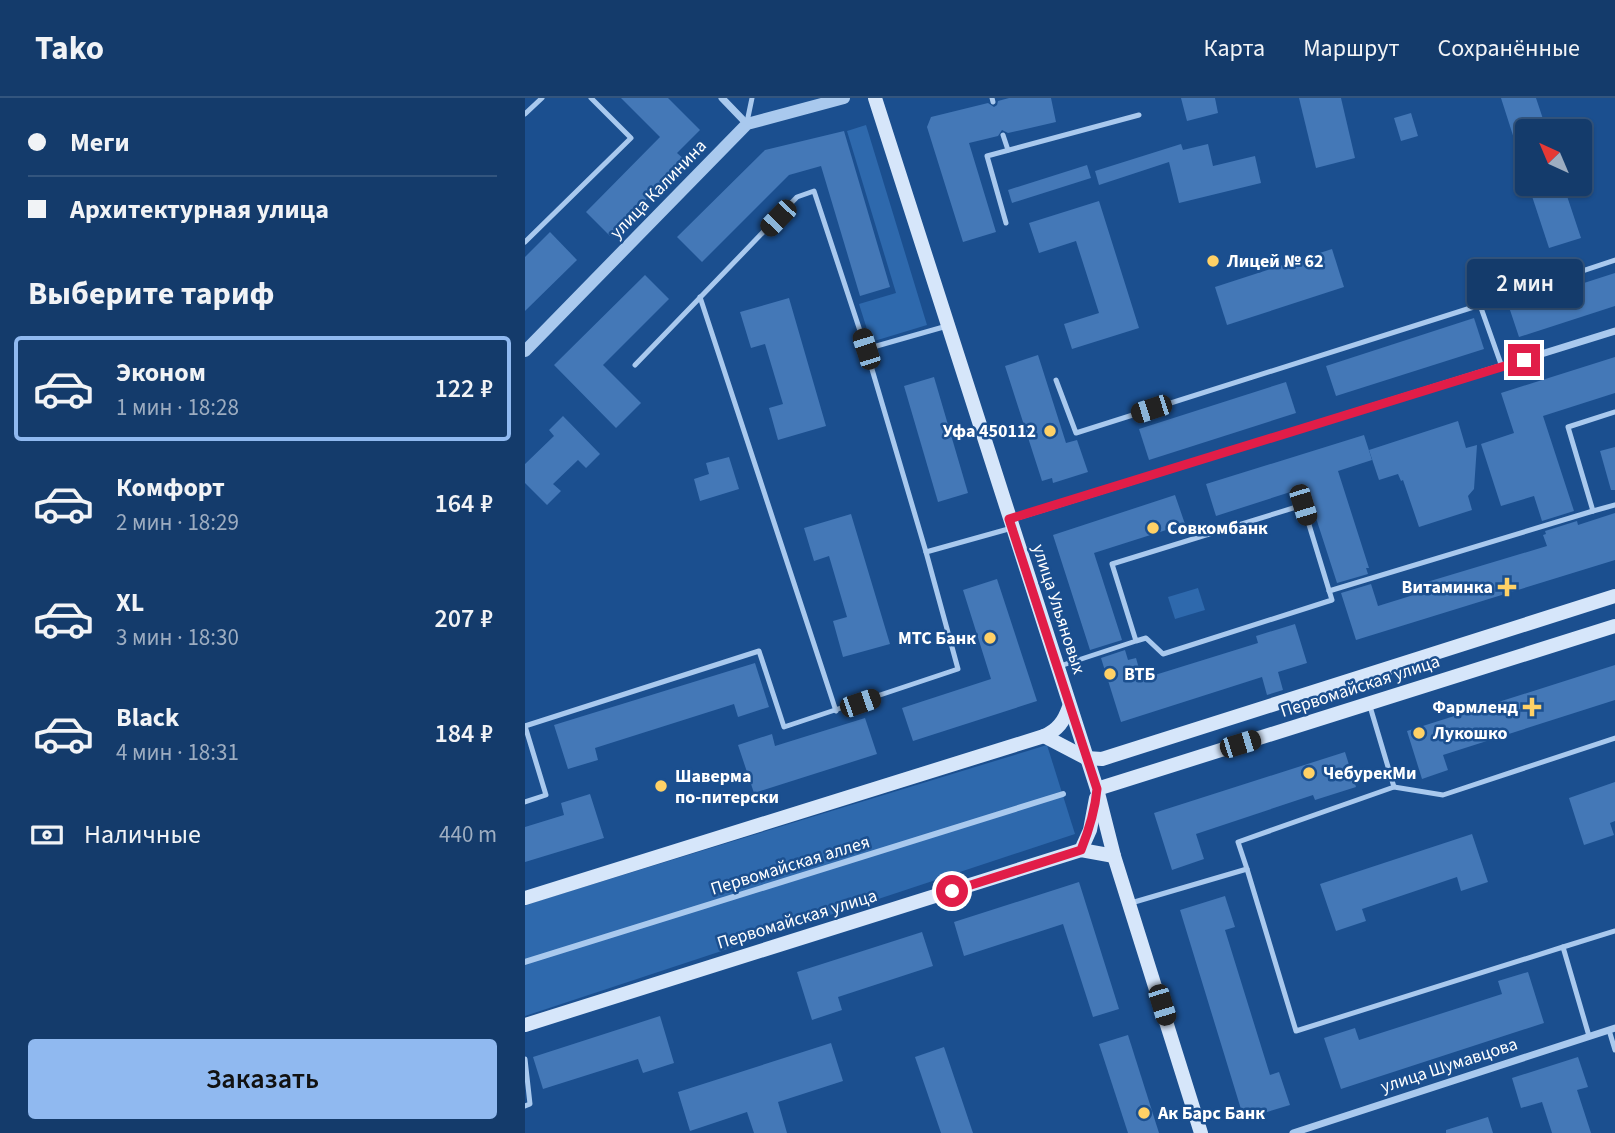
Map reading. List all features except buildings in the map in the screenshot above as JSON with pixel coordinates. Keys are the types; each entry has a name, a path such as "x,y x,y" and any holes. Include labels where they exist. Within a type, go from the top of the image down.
{"main road":[{"name":"улица Ульяновых","path":"875,98 1097,789 1114,856 1201,1133"},
{"name":"Первомайская улица","path":"1086,758 1101,759 1115,755 1615,596"},
{"name":"Первомайская улица","path":"1097,789 1615,626"},
{"path":"525,898 1044,736 1060,725 1069,707"},
{"path":"1044,736 1086,758"},
{"path":"1081,850 1090,830 1097,789"},
{"name":"Первомайская улица","path":"525,1025 1081,850 1114,856"}],"street":[{"path":"722,98 747,124 843,98"},
{"name":"улица Калинина","path":"525,351 747,124"},
{"path":"1011,524 1615,331"},
{"name":"Первомайская аллея","path":"525,962 1063,794"},
{"name":"улица Шумавцова","path":"1293,1133 1612,1029"}],"lane":[{"path":"525,114 542,98"},
{"path":"525,242 631,138 591,98"},
{"path":"747,124 752,98"},
{"path":"1006,223 987,156 1139,115"},
{"path":"1003,135 1008,150"},
{"path":"525,802 546,795 525,726 759,651 784,727 958,669 866,349 814,191 797,197 635,365"},
{"path":"1056,380 1076,433 1615,260"},
{"path":"700,297 836,711"},
{"path":"1480,305 1502,367"},
{"path":"866,349 948,326"},
{"path":"1593,511 1568,427 1615,412"},
{"path":"1057,667 1146,638 1163,654 1332,600 1303,505 1112,564 1136,641"},
{"path":"1329,591 1615,505"},
{"path":"926,552 1011,524"},
{"path":"1369,704 1394,787"},
{"path":"1615,738 1443,795 1394,787 1238,842 1296,1031 1615,931"},
{"path":"1130,903 1247,869"},
{"path":"1563,947 1589,1036"},
{"path":"1612,1029 1615,1050"},
{"path":"525,1059 530,1104 525,1106"}],"shaded area":[{"path":"866,125 927,325 871,342 859,304 896,293 847,131"},
{"path":"1198,588 1205,610 1175,619 1168,597"},
{"path":"1047,745 1075,834 525,1016 525,905"}],"place":[{"name":"Лицей № 62","path":"1213,261"},
{"name":"Уфа 450112","path":"1050,431"},
{"name":"Совкомбанк","path":"1153,528"},
{"name":"Витаминка","path":"1507,587"},
{"name":"МТС Банк","path":"990,638"},
{"name":"ВТБ","path":"1110,674"},
{"name":"Фармленд","path":"1532,707"},
{"name":"Лукошко","path":"1419,733"},
{"name":"ЧебурекМи","path":"1309,773"},
{"name":"Шаверма по-питерски","path":"661,786"},
{"name":"Ак Барс Банк","path":"1144,1113"}],"route":[{"path":"952,891 1081,850 1095,809 1097,789 1009,519 1524,360"}]}
